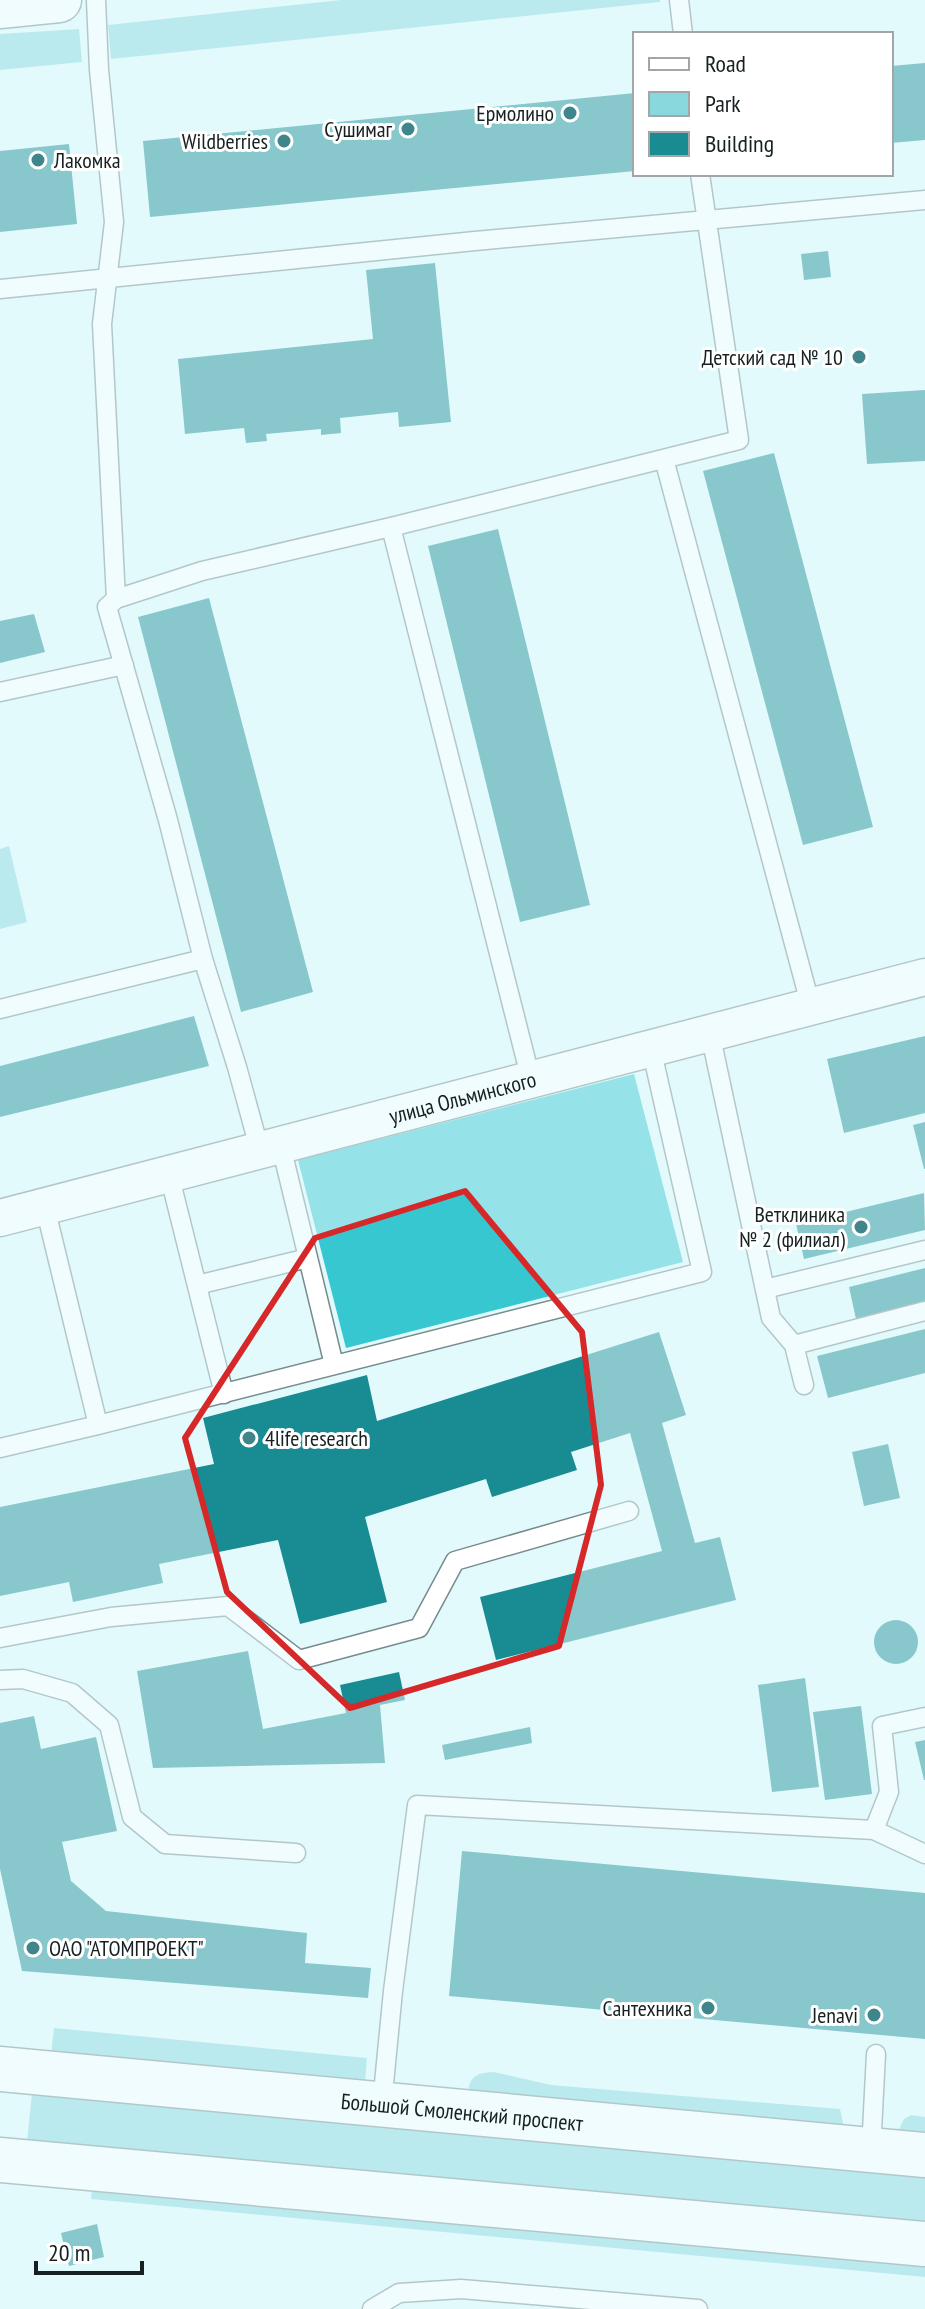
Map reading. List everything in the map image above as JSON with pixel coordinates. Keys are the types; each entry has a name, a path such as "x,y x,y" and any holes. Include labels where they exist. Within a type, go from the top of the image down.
{"street":[{"path":"0,6 59,0"},
{"name":"улица Ольминского","path":"0,1218 925,977"},
{"name":"Большой Смоленский проспект","path":"0,2069 925,2155"},
{"path":"0,2160 925,2244"}],"lane":[{"path":"96,0 99,70 114,222 102,324 116,599"},
{"path":"679,0 683,32"},
{"path":"334,1365 308,1258 270,1148 237,1067 203,959 168,820 107,607 116,599 202,571 739,440 700,176"},
{"path":"0,289 925,200"},
{"path":"664,459 811,1007"},
{"path":"391,527 531,1080"},
{"path":"0,692 124,665"},
{"path":"0,1009 203,959"},
{"path":"710,1033 771,1318 794,1345 804,1385"},
{"path":"0,1448 702,1272 651,1048"},
{"path":"169,1174 224,1394"},
{"path":"45,1207 98,1425"},
{"path":"765,1289 925,1250"},
{"path":"197,1285 308,1258"},
{"path":"794,1345 925,1311"},
{"path":"0,1638 111,1617 228,1606 299,1660 419,1628 455,1561 629,1511"},
{"path":"0,1680 23,1679 72,1693 109,1725 132,1817 165,1844 296,1853"},
{"path":"874,1830 889,1792 882,1726 925,1717"},
{"path":"382,2104 417,1805 874,1830 925,1854"},
{"path":"871,2150 876,2054"},
{"path":"372,2309 399,2293 461,2289 698,2309"}],"highlighted area":[{"path":"465,1191 582,1332 601,1485 559,1646 350,1708 227,1592 185,1438 315,1238"}],"green space":[{"path":"341,0 660,2 111,59 108,25"},
{"path":"79,29 82,62 0,70 0,34"},
{"path":"9,846 27,922 0,929 0,849"},
{"path":"54,2028 367,2058 365,2083 51,2054"},
{"path":"494,2072 551,2085 840,2109 844,2127 468,2093 475,2076"},
{"path":"32,2093 925,2174 925,2225 27,2142"},
{"path":"911,2115 925,2117 925,2133 898,2131 904,2119"},
{"path":"92,2187 925,2265 925,2277 91,2199"}],"shaded area":[{"path":"634,1074 683,1262 346,1348 298,1160"}],"building":[{"path":"925,63 925,140 893,143 893,66"},
{"path":"633,93 633,171 150,217 143,141"},
{"path":"69,144 77,224 0,232 0,151"},
{"path":"828,251 831,277 804,280 801,254"},
{"path":"435,263 451,422 399,427 398,412 340,418 341,433 321,435 321,429 266,434 267,441 246,443 244,428 185,434 178,359 373,339 366,270"},
{"path":"925,390 925,461 867,464 862,394"},
{"path":"774,453 873,827 803,845 703,471"},
{"path":"498,529 590,905 520,922 428,546"},
{"path":"209,598 313,992 241,1012 138,617"},
{"path":"34,614 45,652 0,663 0,621"},
{"path":"194,1016 209,1066 0,1117 0,1066"},
{"path":"925,1036 925,1113 844,1133 827,1059"},
{"path":"925,1122 925,1169 924,1169 913,1125"},
{"name":"Ветклиника № 2 (филиал)","path":"924,1193 925,1230 804,1259 796,1224"},
{"path":"925,1268 925,1302 856,1319 849,1287"},
{"path":"925,1329 925,1373 828,1398 817,1356"},
{"path":"659,1332 686,1415 662,1423 695,1543 720,1537 736,1600 496,1660 480,1597 662,1551 630,1433 571,1452 577,1470 492,1497 486,1479 365,1517 387,1602 300,1624 278,1540 159,1564 163,1583 73,1602 69,1582 0,1596 0,1507 214,1464 203,1418 367,1375 377,1421"},
{"path":"888,1444 900,1498 864,1506 852,1452"},
{"path":"896,1620 911,1627 918,1642 911,1657 896,1664 881,1657 874,1642 881,1627"},
{"path":"248,1651 263,1729 346,1713 340,1685 399,1672 405,1700 380,1705 385,1763 153,1768 137,1671"},
{"path":"805,1678 819,1787 772,1792 758,1685"},
{"path":"861,1706 872,1794 825,1800 813,1712"},
{"path":"34,1716 41,1749 96,1737 117,1831 62,1842 71,1881 106,1911 307,1933 305,1963 371,1968 368,1998 22,1971 0,1869 0,1723"},
{"path":"530,1727 532,1743 445,1760 442,1745"},
{"path":"925,1740 925,1780 924,1780 915,1742"},
{"path":"462,1851 925,1893 925,2039 449,1996"},
{"path":"97,2224 104,2257 69,2266 61,2233"}],"place":[{"name":"Ермолино","path":"570,113"},
{"name":"Сушимаг","path":"408,129"},
{"name":"Wildberries","path":"284,141"},
{"name":"Лакомка","path":"38,160"},
{"name":"Детский сад № 10","path":"859,357"},
{"name":"Ветклиника № 2 (филиал)","path":"861,1227"},
{"name":"4life research","path":"249,1438"},
{"name":"ОАО \"АТОМПРОЕКТ\"","path":"33,1948"},
{"name":"Сантехника","path":"708,2008"},
{"name":"Jenavi","path":"874,2015"}]}
